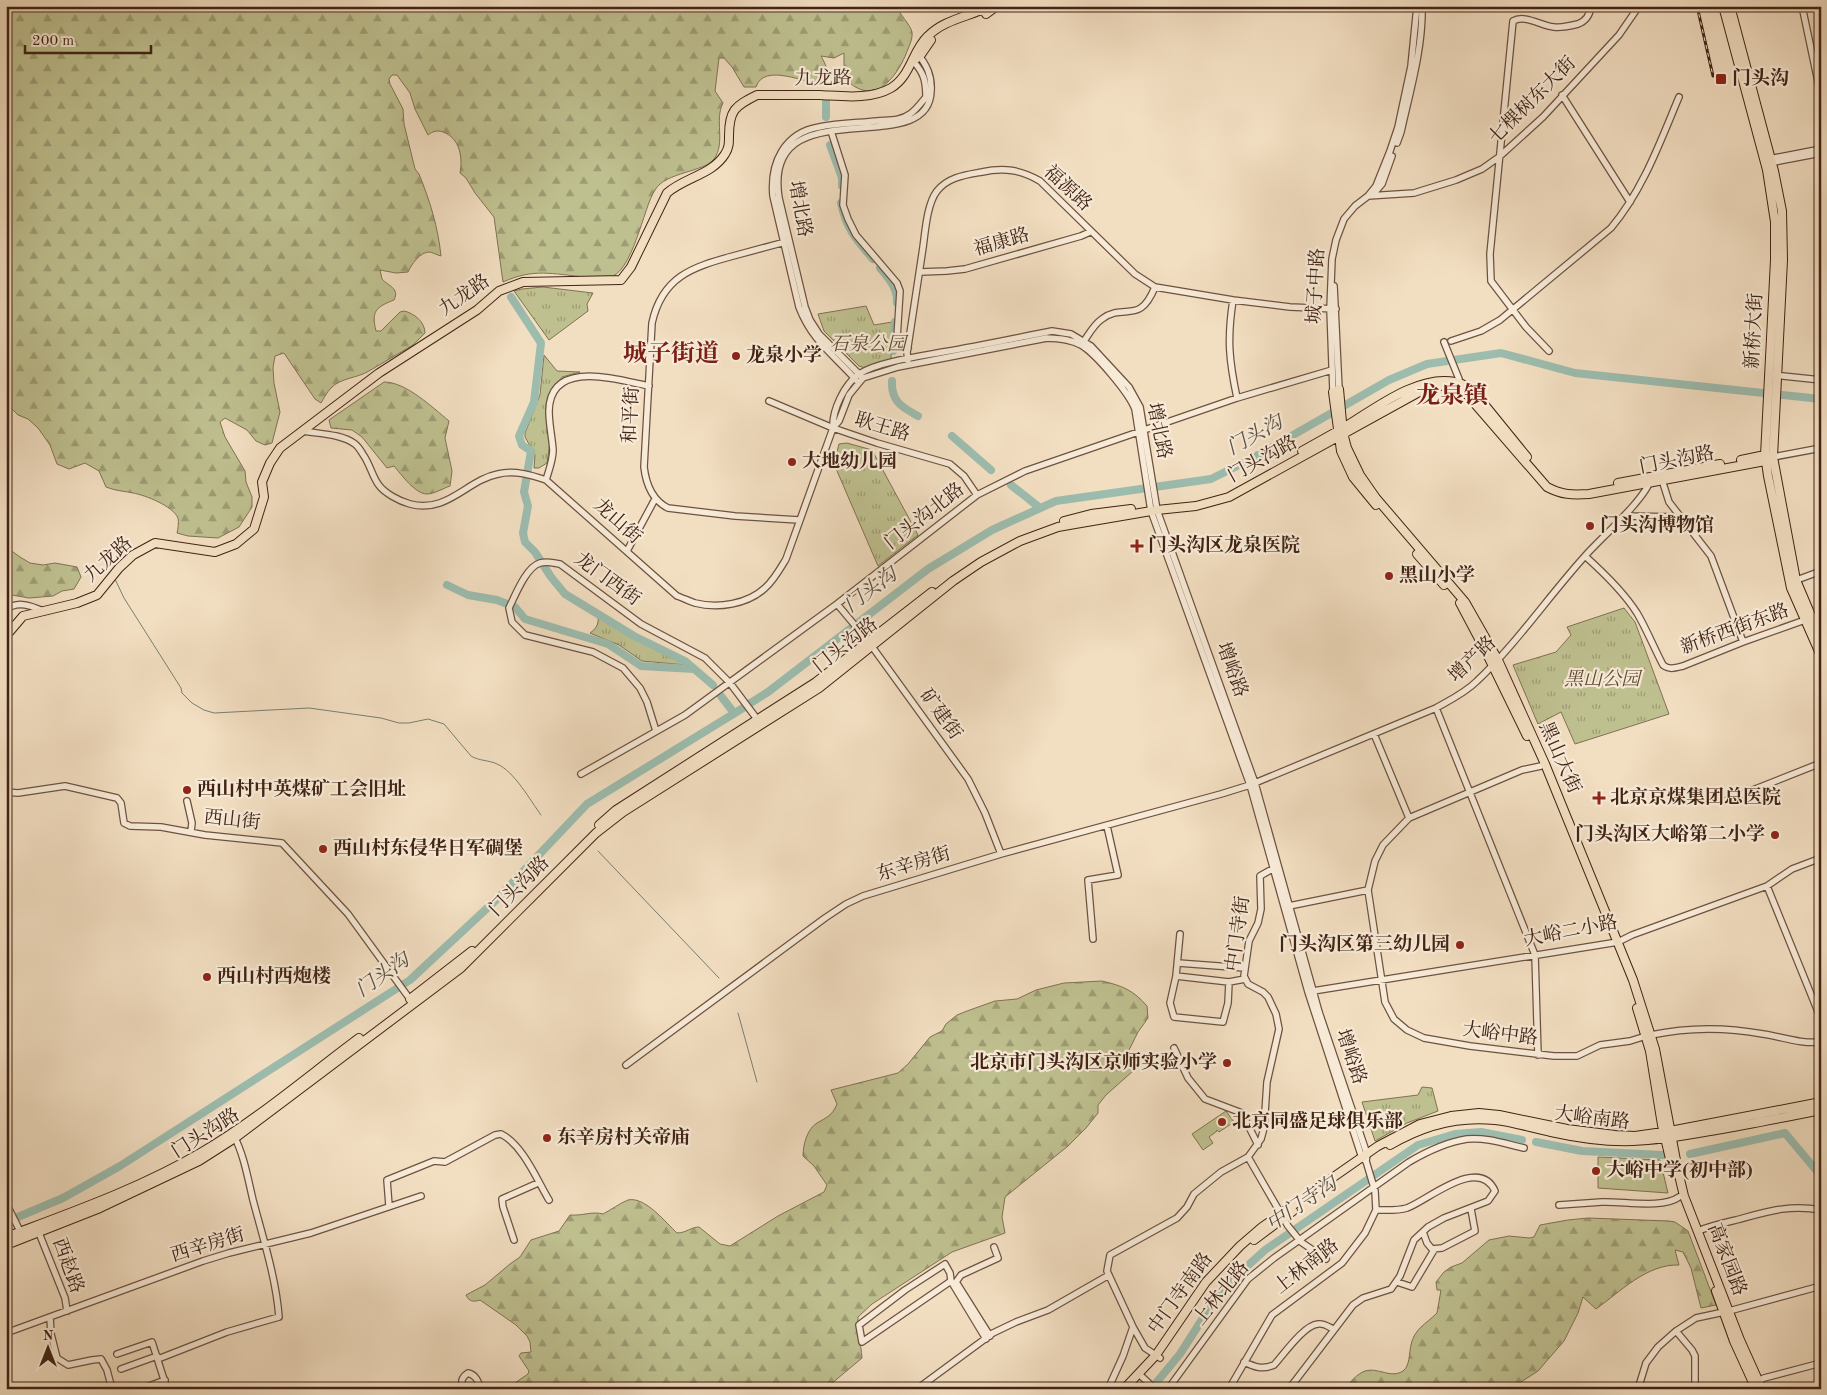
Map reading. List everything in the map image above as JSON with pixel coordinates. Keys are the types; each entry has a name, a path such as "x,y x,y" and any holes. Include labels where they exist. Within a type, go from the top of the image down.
{"main road":[{"name":"九龙路","path":"6,636 23,616 77,603 97,595 119,568 133,555 154,543 215,552 236,544 254,529 264,497 262,482 270,463 280,448 304,432 330,409 349,397 379,373 477,310 498,291 523,282 621,280 631,267 659,206 667,193 677,184 711,170 724,156 729,147 729,125 734,108 744,101 757,95 875,94 893,87 906,74 920,44 937,28 951,20 978,12 990,6"},
{"name":"九龙路","path":"916,56 944,29 983,16 998,6"},
{"name":"新桥大街","path":"1723,6 1779,194 1783,228 1773,375 1768,388 1768,458 1793,581 1805,620 1821,656"},
{"name":"新桥大街","path":"1730,6 1768,161"},
{"name":"新桥大街","path":"1768,458 1776,412 1777,388 1773,375"},
{"name":"门头沟路","path":"6,1245 20,1232 38,1233 100,1208 199,1161 411,1002 461,968 596,833 623,812 759,722 820,688 868,642 981,562 1020,540 1058,527 1153,505 1196,506 1229,497 1340,433 1426,389 1449,386 1459,385 1548,487 1557,493 1569,496 1589,494 1649,480 1768,458"},
{"name":"黑山大街","path":"1336,390 1341,451 1353,477 1461,605 1495,663 1545,764 1616,942 1648,1035 1668,1135"},
{"name":"门头沟路","path":"1649,480 1662,480 1768,458"},
{"name":"新桥大街","path":"1793,581 1821,639"},
{"name":"黑山大街","path":"1495,663 1616,942"},
{"name":"大峪南路","path":"1668,1135 1821,1102"},
{"name":"大峪南路","path":"1365,1158 1416,1131 1441,1123 1473,1119 1502,1121 1582,1138 1608,1141 1668,1135 1821,1110"},
{"name":"门头沟路","path":"6,1237 94,1203 154,1176 234,1135"},
{"name":"高家园路","path":"1668,1135 1680,1197 1756,1386"},
{"name":"高家园路","path":"1668,1135 1684,1196 1726,1312"},
{"name":"中门寺南路","path":"1131,1389 1143,1378 1208,1288 1242,1250 1282,1216 1365,1158"},
{"name":"中门寺南路","path":"1124,1389 1143,1378"}],"street":[{"name":"城子中路","path":"1370,195 1376,186 1398,127 1414,48 1417,6"},
{"name":"城子中路","path":"1336,390 1332,370 1335,258 1344,226 1359,206 1382,184 1401,132 1417,57 1422,6"},
{"path":"1549,352 1526,327 1491,281 1490,254 1513,21 1517,18 1554,27 1569,26 1583,22 1590,14 1591,6"},
{"name":"七棵树东大街","path":"1370,195 1414,194 1482,169 1499,157 1543,118 1562,95 1620,35 1639,6"},
{"path":"1802,6 1821,96"},
{"name":"增北路","path":"916,56 926,64 931,87 930,102 926,110 914,118 897,125 831,131 804,137 784,157 779,171 777,186 799,307 805,323 819,342 859,378 897,360 909,362 1052,331 1071,334 1082,343 1132,399 1142,431 1153,505"},
{"name":"增北路","path":"786,241 773,196 772,179 776,163 783,150 790,141 802,133 818,127 898,119 910,114 926,97 926,83 916,56"},
{"path":"1562,95 1630,202"},
{"path":"1452,341 1481,331 1500,320 1611,228 1623,214 1644,178 1679,97"},
{"path":"831,131 845,175 843,205 856,235 897,283 900,291 897,338 908,348"},
{"path":"1768,161 1821,150"},
{"path":"1768,161 1821,153"},
{"name":"福源路","path":"909,362 908,348 920,272 932,201 936,192 951,179 1000,169 1016,170 1029,174 1040,181 1135,274 1155,287 1233,300 1333,309"},
{"name":"福康路","path":"920,272 947,272 965,269 1090,232"},
{"name":"和平街","path":"655,498 645,478 644,467 654,313 663,294 674,282 690,270 701,265 786,241"},
{"path":"1082,343 1102,319 1110,315 1143,308 1150,300 1155,287"},
{"path":"1233,300 1228,344 1237,398"},
{"name":"城子中路","path":"1333,309 1336,390"},
{"path":"1444,342 1459,385"},
{"name":"门头沟北路","path":"581,774 685,715 837,604 977,495 1025,471 1237,398 1332,370"},
{"path":"1773,375 1821,380"},
{"path":"546,480 553,451 549,409 552,396 562,383 572,378 592,376 649,386"},
{"name":"龙山街","path":"304,432 343,438 356,445 369,463 378,485 394,498 410,504 426,506 440,502 457,495 480,480 497,474 522,473 546,480 677,596 696,603 717,605 737,603 765,588 778,572 786,559 834,428 859,378"},
{"name":"耿王路","path":"768,401 877,443 950,464 964,476 977,495"},
{"name":"门头沟路","path":"1768,458 1821,448"},
{"name":"增产路","path":"1252,784 1436,708 1468,690 1495,663 1585,556 1624,516 1649,480"},
{"path":"1662,480 1668,502 1711,556 1743,642"},
{"path":"627,551 655,498 663,506 674,510 799,520"},
{"name":"增峪路","path":"1153,505 1252,784 1289,906 1312,991 1365,1158"},
{"path":"1624,516 1680,517"},
{"name":"新桥西街东路","path":"1585,556 1599,568 1629,601 1666,668 1683,666 1805,620"},
{"name":"龙门西街","path":"656,731 644,695 622,668 593,652 525,635 512,622 509,608 517,590 531,568 539,563 560,564 641,624 705,658 730,683 759,722"},
{"path":"1793,581 1821,571"},
{"name":"九龙路","path":"6,610 10,607 28,604 43,611"},
{"name":"矿建街","path":"837,604 868,642 968,779 985,813 1000,854"},
{"path":"1436,708 1535,955 1538,1055"},
{"path":"1374,734 1409,818"},
{"path":"1725,801 1821,764"},
{"path":"1289,906 1368,890 1371,876 1383,845 1409,818 1522,770 1541,766"},
{"name":"增峪路","path":"1252,784 1308,992 1365,1158"},
{"name":"东辛房街","path":"626,1066 732,986 846,904 894,886 1000,854 1185,805 1252,784"},
{"name":"西山街","path":"6,792 65,786 117,798 121,803 124,823 130,826 161,827 205,835 282,843 348,914 411,1002"},
{"path":"187,801 192,823 191,831"},
{"path":"1093,939 1088,880 1118,875 1107,826"},
{"name":"大峪二小路","path":"1312,991 1616,942 1767,886 1792,869 1821,858"},
{"name":"中门寺街","path":"1109,1275 1107,1264 1110,1256 1178,1218 1194,1194 1248,1157 1261,1140 1264,1128 1267,1082 1279,1029 1276,1014 1268,997 1248,984 1245,979 1245,968 1249,941 1258,923 1261,909 1260,876 1274,868"},
{"path":"1767,886 1821,1019"},
{"name":"大峪中路","path":"1368,890 1385,1002 1394,1019 1407,1030 1424,1038 1538,1055 1577,1056 1600,1045 1630,1041 1648,1035 1702,1028 1763,1034 1797,1042 1821,1042"},
{"path":"1180,934 1178,963 1170,1003 1174,1017 1223,1022 1228,1003 1229,982"},
{"path":"1178,963 1245,968"},
{"path":"1176,976 1229,982 1245,979"},
{"path":"1174,1048 1188,1078 1205,1099 1242,1113 1258,1145"},
{"path":"389,1206 387,1180 434,1161 445,1162 495,1135 501,1134 511,1140 535,1174 538,1183 549,1200"},
{"path":"120,1369 157,1358 227,1332 279,1318 277,1296 246,1172 234,1135"},
{"name":"上林北路","path":"1168,1389 1248,1279 1373,1184 1426,1153 1467,1139 1489,1140 1524,1148"},
{"path":"1248,1157 1288,1226 1300,1240 1326,1259"},
{"path":"1289,1389 1333,1329 1358,1302 1363,1298 1391,1289 1397,1282 1414,1240 1444,1218 1488,1201 1495,1191 1489,1182 1470,1178 1442,1188 1408,1208 1376,1210 1373,1184 1365,1158"},
{"path":"514,1240 503,1207 502,1198 538,1183"},
{"name":"西辛房街","path":"6,1333 203,1261 312,1233 421,1196"},
{"path":"1559,1205 1603,1202 1659,1203 1674,1201 1680,1197"},
{"path":"6,1203 20,1232"},
{"path":"1698,1231 1770,1210 1787,1207 1821,1210"},
{"path":"1397,1282 1412,1286 1434,1250 1442,1248 1475,1231 1471,1208"},
{"name":"上林南路","path":"1229,1389 1272,1314 1342,1263 1365,1233 1376,1210"},
{"path":"1423,1232 1426,1243 1434,1250"},
{"name":"西赵路","path":"38,1233 65,1298 67,1311"},
{"path":"988,1338 956,1282 961,1275 998,1258 994,1247"},
{"path":"951,1281 862,1342 859,1325 905,1290 945,1264 950,1273 951,1281 988,1338"},
{"path":"917,1389 988,1338 1016,1322 1048,1310 1109,1275 1145,1348 1158,1357"},
{"path":"1638,1389 1646,1364 1658,1346 1676,1330 1696,1318 1726,1312 1821,1286"},
{"name":"西赵路","path":"50,1317 50,1334 57,1358 68,1366 101,1359 107,1370 112,1389"},
{"path":"1244,1362 1258,1368 1267,1368 1274,1365 1308,1327 1322,1324 1333,1329"},
{"path":"1108,1389 1123,1356 1133,1327"},
{"path":"1676,1330 1695,1356 1695,1389"},
{"path":"117,1354 152,1342 167,1389"},
{"path":"1744,1389 1821,1362"},
{"path":"463,1389 461,1382 468,1373 473,1374 478,1380 481,1389"},
{"path":"1143,1378 1155,1389"},
{"path":"141,1389 165,1380"}],"green space":[{"path":"6,6 896,6 909,26 912,35 906,54 895,74 880,88 872,91 854,86 844,77 844,53 834,58 821,56 826,66 827,74 823,84 776,75 767,76 760,80 756,87 744,87 732,67 724,58 719,58 715,91 723,103 719,117 719,146 714,159 702,167 667,179 660,184 651,199 631,253 617,274 608,278 534,273 503,282 494,217 466,178 460,173 461,161 457,144 449,135 443,132 435,131 428,135 415,109 410,93 397,75 392,75 389,79 390,84 403,109 404,124 415,169 419,174 436,224 441,256 429,252 422,254 408,272 396,273 380,270 382,279 396,293 394,300 376,311 374,319 376,331 381,331 400,312 404,311 418,319 425,329 425,333 413,345 369,371 335,385 328,391 321,403 315,399 284,353 275,356 273,368 274,383 280,412 272,443 265,445 256,441 247,430 225,418 220,422 225,437 245,471 246,482 252,497 252,507 239,527 218,538 188,536 177,533 178,518 171,509 144,496 106,487 99,471 85,463 69,469 57,464 50,445 38,428 28,419 18,415 11,408 6,398"},
{"path":"543,287 593,293 587,304 588,311 549,340 514,291"},
{"name":"石泉公园","path":"866,306 874,325 892,322 891,360 865,368 859,366 824,331 818,314"},
{"path":"544,355 557,371 580,372 562,377 554,388 546,408 550,442 547,463 539,468 534,468 535,455 525,437 525,433 540,395"},
{"path":"384,382 401,386 410,391 449,421 445,438 452,471 450,486 433,493 422,493 409,483 394,466 387,468 362,437 352,430 331,428 329,420"},
{"path":"847,443 872,450 918,535 878,566 834,464 839,444"},
{"path":"6,547 30,563 43,565 55,563 77,567 81,577 74,589 62,591 53,596 29,598 6,594"},
{"name":"黑山公园","path":"1624,608 1635,622 1669,714 1575,744 1561,712 1538,724 1513,665 1556,652 1571,635 1567,627"},
{"path":"598,617 638,641 686,665 642,661 619,645 590,633 597,626"},
{"path":"1102,981 1127,989 1147,1006 1148,1018 1129,1050 1133,1071 1106,1095 1098,1105 1098,1113 1068,1146 1005,1197 1002,1217 1005,1233 952,1252 872,1304 858,1317 862,1358 825,1389 498,1389 500,1386 512,1385 528,1374 529,1371 519,1356 521,1353 531,1352 530,1342 516,1325 480,1300 472,1301 466,1295 485,1285 520,1257 531,1240 559,1231 570,1215 603,1214 625,1201 635,1200 655,1211 677,1233 699,1227 720,1244 730,1246 778,1216 824,1192 827,1185 814,1166 803,1156 803,1152 806,1138 811,1129 831,1114 837,1104 831,1090 898,1073 930,1037 942,1031 946,1024 957,1015 995,1001 1017,999 1036,990 1064,983"},
{"path":"1422,1087 1432,1088 1438,1111 1407,1123 1375,1141 1362,1102 1418,1095"},
{"path":"1226,1111 1234,1122 1219,1132 1217,1130 1209,1137 1213,1143 1203,1150 1192,1134"},
{"path":"1598,1157 1660,1160 1668,1193 1598,1188"},
{"path":"1588,1218 1675,1222 1688,1231 1716,1305 1701,1308 1691,1268 1683,1252 1675,1250 1679,1265 1667,1266 1645,1274 1596,1309 1583,1297 1578,1313 1564,1341 1538,1371 1510,1389 1345,1389 1354,1378 1365,1371 1375,1370 1394,1374 1405,1369 1415,1335 1437,1313 1441,1290 1437,1290 1436,1282 1444,1272 1462,1263 1489,1240 1509,1236 1534,1237 1540,1225"}],"waterway":[{"path":"826,102 826,117"},
{"path":"830,145 842,178 842,186"},
{"path":"841,203 852,233 873,259"},
{"path":"880,268 894,288 897,303"},
{"path":"511,297 541,343 534,402 519,436 522,445 531,451 524,492 528,506 523,533 525,542 535,552 551,577 565,594 634,636 685,661 713,685"},
{"path":"893,351 895,322"},
{"name":"门头沟","path":"749,704 768,692 928,569 992,530 1056,501 1211,479 1253,458 1389,380 1427,364 1501,353 1575,373 1821,399"},
{"path":"892,381 893,394 896,399 902,407 918,416"},
{"path":"952,436 991,470"},
{"path":"1011,485 1040,508"},
{"path":"115,579 124,598 181,688 182,693 192,703 204,710 214,713 309,708 381,718 399,723 428,719 444,724 471,756 497,764 509,773 521,786 541,815"},
{"path":"447,585 468,595 497,600 515,607 525,619 608,644 641,666 694,669"},
{"path":"721,696 734,713"},
{"name":"门头沟","path":"6,1222 63,1198 120,1166 410,980 497,899 587,804 743,708"},
{"path":"598,851 719,978"},
{"path":"738,1013 757,1082"},
{"name":"中门寺沟","path":"1151,1389 1180,1354 1221,1290 1265,1250 1418,1145 1455,1134 1481,1132 1522,1140"},
{"name":"中门寺沟","path":"1690,1154 1785,1133 1821,1176"},
{"name":"中门寺沟","path":"1536,1142 1582,1151 1662,1155"}],"railway":[{"path":"1697,6 1713,76"}],"place":[{"name":"门头沟","path":"1721,79"},
{"name":"龙泉小学","path":"736,356"},
{"name":"大地幼儿园","path":"792,462"},
{"name":"门头沟博物馆","path":"1590,526"},
{"name":"门头沟区龙泉医院","path":"1137,546"},
{"name":"黑山小学","path":"1389,576"},
{"name":"西山村中英煤矿工会旧址","path":"187,790"},
{"name":"北京京煤集团总医院","path":"1599,798"},
{"name":"门头沟区大峪第二小学","path":"1775,835"},
{"name":"西山村东侵华日军碉堡","path":"323,849"},
{"name":"门头沟区第三幼儿园","path":"1460,945"},
{"name":"西山村西炮楼","path":"207,977"},
{"name":"北京市门头沟区京师实验小学","path":"1227,1063"},
{"name":"北京同盛足球俱乐部","path":"1222,1122"},
{"name":"东辛房村关帝庙","path":"547,1138"},
{"name":"大峪中学(初中部)","path":"1596,1171"}],"district":[{"name":"城子街道","path":"671,355"},
{"name":"龙泉镇","path":"1452,397"}]}
